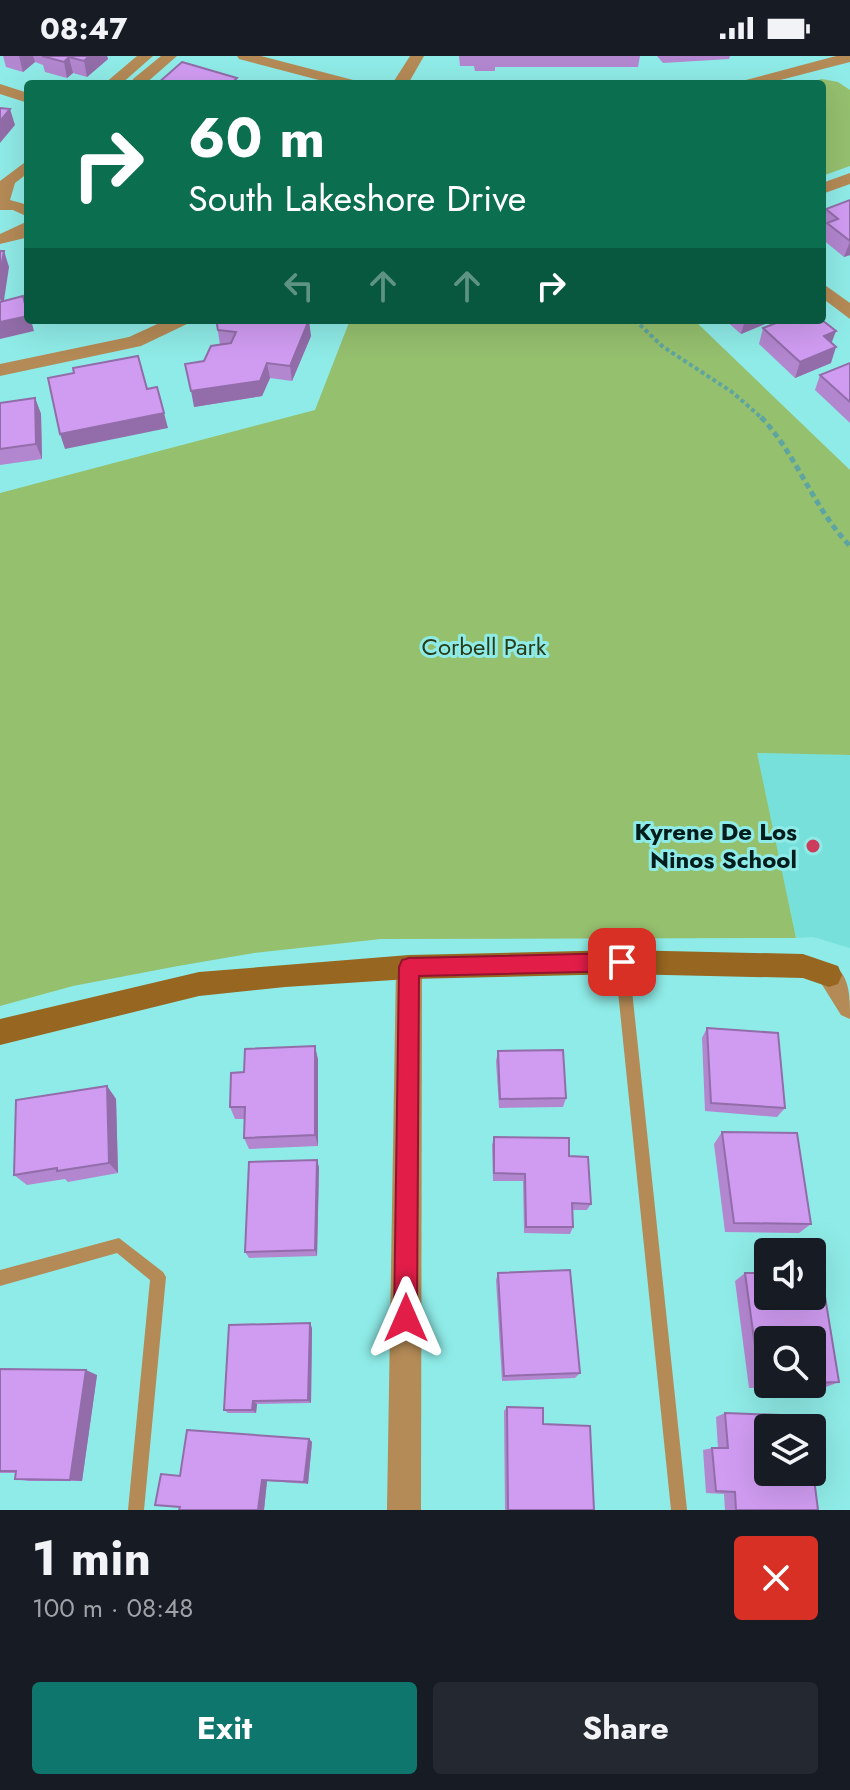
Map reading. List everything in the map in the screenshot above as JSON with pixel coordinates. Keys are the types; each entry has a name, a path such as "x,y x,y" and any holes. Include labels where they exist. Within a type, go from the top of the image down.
{"street":[{"path":"128,80 146,56"},
{"path":"129,80 170,56"},
{"path":"244,56 337,80"},
{"path":"402,80 417,56"},
{"path":"763,80 850,57"},
{"path":"830,63 850,78"},
{"path":"0,89 24,97"},
{"path":"24,168 8,181 0,205 16,205 24,210"},
{"path":"826,187 850,178"},
{"path":"0,239 24,230"},
{"path":"826,292 850,313"},
{"path":"0,370 134,342 172,324"},
{"path":"0,1032 199,984 409,967 622,962 803,966 829,975 850,1006"},
{"path":"404,1510 409,967"}],"lane":[{"path":"622,962 679,1510"},
{"path":"0,1278 119,1245 158,1277 136,1510"}],"path":[{"path":"639,324 662,346 732,392 780,437 809,493 831,526 850,546"}],"shaded area":[{"name":"Kyrene De Los Ninos School","path":"756,752 850,755 850,948 813,937 796,938"}],"green space":[{"path":"822,79 838,82 850,90 850,166 826,175 826,80 818,80"},
{"name":"Corbell Park","path":"348,324 698,324 850,470 850,755 757,753 796,938 381,939 254,953 178,966 73,986 0,1006 0,493 315,410"}],"building":[{"path":"42,56 89,56 84,61 69,57 64,62"},
{"path":"182,62 237,78 235,80 162,80"},
{"path":"0,108 10,109 0,121"},
{"path":"850,200 850,241 827,223 838,219 826,209"},
{"path":"0,251 4,251 0,274"},
{"path":"23,296 24,317 0,322 0,302"},
{"path":"826,323 836,331 824,336 836,347 800,362 763,328 774,324"},
{"path":"307,324 290,366 267,363 260,381 191,391 185,364 204,361 211,346 231,343 236,332 218,330 217,325"},
{"path":"138,356 147,389 157,387 164,413 60,434 48,378 74,373 73,368"},
{"path":"850,363 850,402 820,375"},
{"path":"35,398 36,444 0,449 0,403"},
{"path":"707,1028 778,1033 785,1108 711,1103"},
{"path":"315,1046 315,1135 244,1138 245,1107 230,1107 231,1073 244,1072 245,1049"},
{"path":"563,1050 566,1098 500,1099 498,1051"},
{"path":"107,1086 109,1163 14,1175 16,1100"},
{"path":"722,1132 797,1133 811,1224 734,1223"},
{"path":"494,1137 569,1138 569,1156 588,1157 591,1204 572,1203 573,1227 526,1227 525,1174 494,1173"},
{"path":"317,1160 315,1250 245,1252 249,1162"},
{"path":"570,1270 580,1373 504,1376 498,1273"},
{"path":"745,1273 754,1273 754,1310 826,1310 826,1303 839,1382 826,1382 826,1326 754,1326 754,1339"},
{"path":"310,1323 308,1400 253,1401 252,1410 224,1410 229,1325"},
{"path":"0,1369 86,1370 70,1480 15,1479 16,1471 0,1471"},
{"path":"507,1407 543,1408 543,1424 590,1426 594,1510 508,1510"},
{"path":"725,1413 754,1414 754,1486 815,1486 818,1510 736,1510 735,1492 716,1491 712,1448 728,1448"},
{"path":"187,1430 309,1439 304,1482 262,1480 258,1510 179,1510 180,1507 155,1505 161,1474 180,1476"}],"place":[{"name":"Kyrene De Los Ninos School","path":"813,846"}],"route":[{"path":"406,1318 409,967 622,962"}]}
